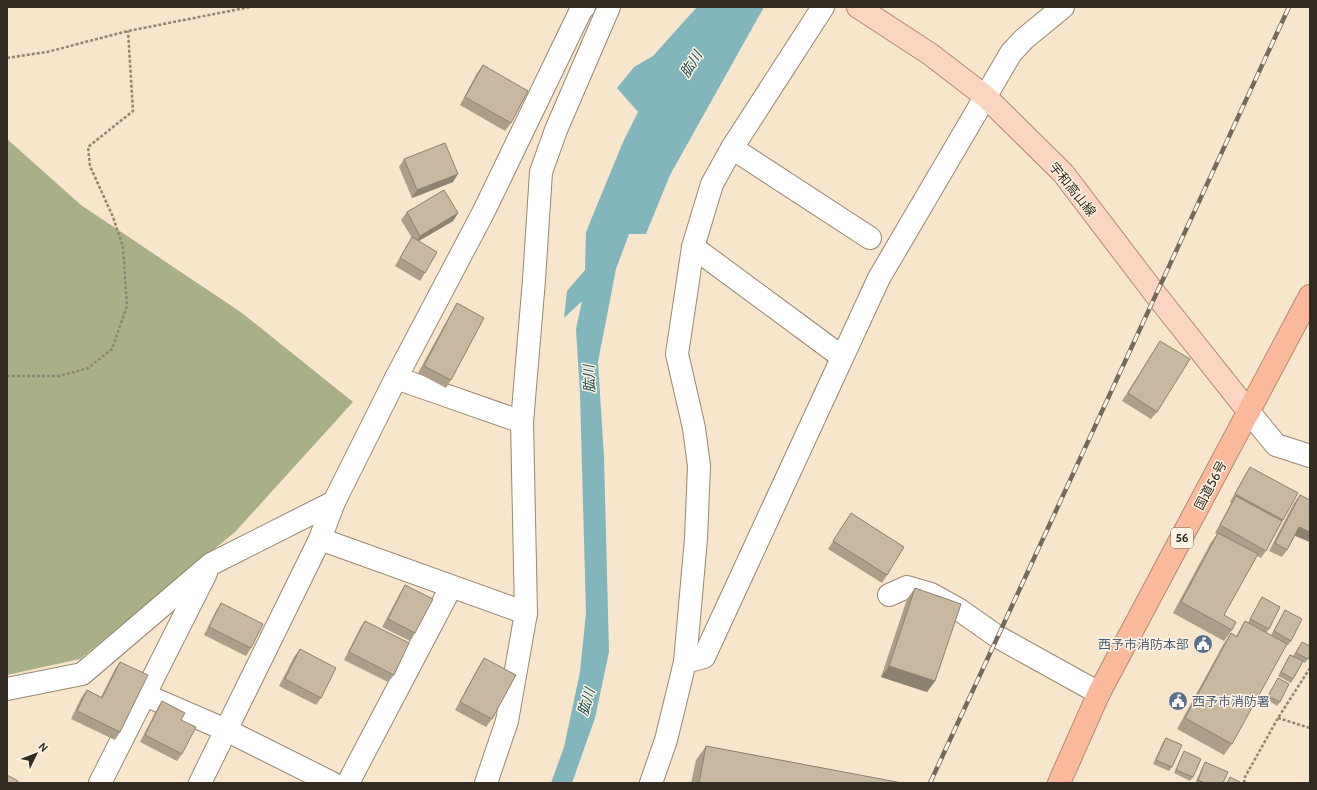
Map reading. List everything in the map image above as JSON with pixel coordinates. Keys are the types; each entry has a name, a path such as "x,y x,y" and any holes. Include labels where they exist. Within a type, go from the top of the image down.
{"highway":[{"name":"国道56号","path":"1059,783 1099,692 1310,296"}],"main road":[{"name":"宇和高山線","path":"858,7 930,54 986,97 1063,172 1156,295 1249,412"}],"street":[{"path":"200,783 320,539 334,502 396,378 484,211 581,10 584,7"},
{"path":"486,783 507,721 526,614 522,422 534,280 541,172 556,130 609,7"},
{"path":"651,783 666,740 684,662 696,539 699,466 694,428 677,354 693,247 712,184 732,148 823,7"},
{"path":"684,662 704,657 879,278 1011,53 1024,39 1064,7"},
{"path":"732,148 870,238"},
{"path":"693,247 842,357"},
{"path":"396,378 522,422"},
{"path":"1249,412 1276,445 1310,456"},
{"path":"7,689 82,674 211,564 334,502"},
{"path":"320,539 526,614"},
{"path":"100,783 211,564"},
{"path":"348,783 451,587"},
{"path":"889,595 907,588 931,594 958,609 998,638 1099,692"},
{"path":"145,695 226,730 332,783"}],"path":[{"path":"7,58 47,52 128,31 250,7"},
{"path":"7,376 59,376 88,368 112,349 127,306 123,247 113,217 90,166 88,147 133,111 128,31"},
{"path":"1244,783 1245,777 1278,718 1310,668"},
{"path":"1278,718 1310,728"}],"green space":[{"path":"7,139 81,205 242,313 353,402 235,532 80,659 7,675"}],"water":[{"name":"肱川","path":"697,7 764,7 670,175 646,234 629,234 616,269 598,362 604,457 609,652 595,718 572,783 551,783 564,747 580,672 586,613 580,394 576,329 582,301 564,318 567,291 585,270 586,232 623,142 638,112 617,88 634,67 653,56"}],"building":[{"path":"483,65 528,91 511,123 465,97"},
{"path":"445,143 458,174 417,190 404,159"},
{"path":"444,190 458,213 420,236 407,212"},
{"path":"412,237 437,252 425,273 400,258"},
{"path":"457,303 484,318 451,380 424,366"},
{"path":"1160,341 1190,359 1157,412 1128,393"},
{"path":"1250,467 1298,493 1283,520 1235,494"},
{"path":"1300,495 1310,500 1310,532 1299,527 1287,550 1275,543"},
{"path":"1236,496 1282,521 1266,551 1220,525"},
{"path":"851,513 904,547 887,575 833,541"},
{"path":"1218,533 1258,554 1224,615 1236,622 1232,630 1181,602"},
{"path":"405,585 433,599 415,633 388,619"},
{"path":"915,588 961,604 935,681 889,666"},
{"path":"1262,597 1280,607 1269,629 1250,619"},
{"path":"221,603 263,624 251,648 209,627"},
{"path":"1285,610 1302,619 1291,641 1274,631"},
{"path":"365,621 409,643 394,675 349,652"},
{"path":"1245,621 1287,644 1232,744 1185,718 1231,633 1237,637"},
{"path":"1302,642 1310,646 1310,655 1308,659 1296,653"},
{"path":"300,649 336,668 321,698 285,679"},
{"path":"1290,655 1303,661 1293,679 1281,672"},
{"path":"484,658 516,675 492,719 460,702"},
{"path":"120,662 148,675 120,732 77,711 87,690 102,698"},
{"path":"1278,678 1289,684 1280,702 1268,696"},
{"path":"162,701 185,713 181,720 196,727 182,754 145,735"},
{"path":"1166,738 1182,745 1172,767 1156,760"},
{"path":"706,746 902,783 699,783"},
{"path":"1184,751 1201,759 1193,777 1176,770"},
{"path":"1205,762 1228,772 1223,783 1205,783 1198,780"},
{"path":"7,775 18,781 17,783 7,783"},
{"path":"1230,777 1240,782 1240,783 1227,783"}],"railway":[{"path":"930,783 1289,7"}],"place":[{"name":"西予市消防本部","path":"1203,644"},
{"name":"西予市消防署","path":"1178,701"}]}
